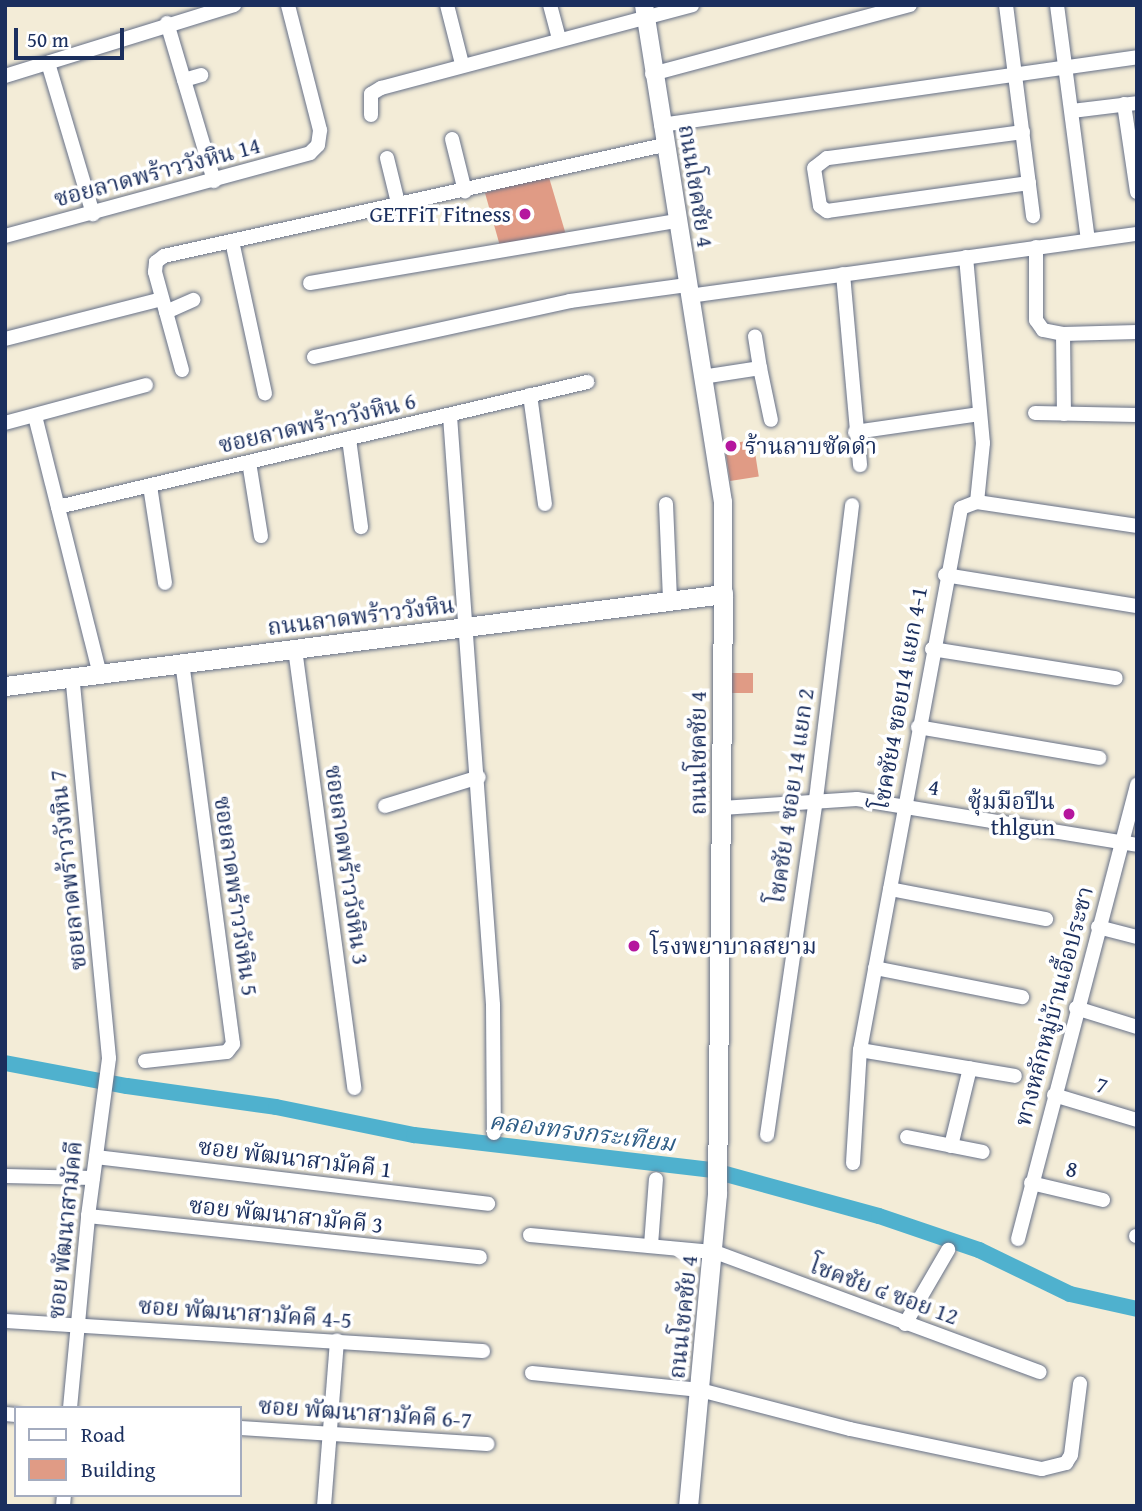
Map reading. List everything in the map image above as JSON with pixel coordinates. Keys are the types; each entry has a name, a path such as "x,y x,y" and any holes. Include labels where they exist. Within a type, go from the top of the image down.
{"main road":[{"name":"ถนนลาดพร้าววังหิน","path":"5,686 723,594"},
{"name":"ถนนโชคชัย 4","path":"688,1506 715,1252 723,594"}],"street":[{"path":"5,76 167,23 234,5"},
{"path":"447,5 462,64"},
{"path":"550,5 559,38"},
{"path":"371,115 371,94 381,88 644,11 692,5"},
{"path":"652,74 910,5"},
{"path":"1006,5 1033,216"},
{"path":"1057,5 1088,239"},
{"name":"ซอยลาดพร้าววังหิน 14","path":"5,236 310,153 318,145 320,130 291,6"},
{"name":"ถนนโชคชัย 4","path":"644,11 652,74 723,502 723,594"},
{"path":"167,23 214,181"},
{"path":"661,125 1137,57"},
{"path":"47,63 93,214"},
{"path":"184,80 201,75"},
{"path":"1072,111 1130,103 1137,192"},
{"path":"1023,132 827,158 814,168 820,206 827,211 1029,183"},
{"path":"452,139 465,191"},
{"path":"181,370 156,262 232,240 398,207 664,145"},
{"path":"387,158 398,207"},
{"path":"310,282 677,221"},
{"path":"314,357 558,303 843,274 1137,234"},
{"path":"232,240 265,393"},
{"path":"1035,247 1036,320 1043,330 1063,334 1137,332"},
{"path":"966,257 981,414 982,463 976,502 1137,526"},
{"path":"843,274 860,465"},
{"path":"5,339 192,300"},
{"path":"1063,334 1064,414"},
{"path":"755,336 771,420"},
{"path":"702,377 760,368"},
{"name":"ซอยลาดพร้าววังหิน 6","path":"58,507 587,382"},
{"path":"5,423 146,385"},
{"path":"530,396 545,504"},
{"path":"1035,413 1137,415"},
{"path":"855,432 981,414"},
{"path":"35,416 100,674"},
{"path":"450,416 479,777 493,1005 494,1133"},
{"path":"349,439 361,527"},
{"path":"249,462 261,536"},
{"path":"150,486 165,583"},
{"name":"โชคชัย4 ซอย14 แยก 4-1","path":"853,1163 860,1050 945,575 958,515 961,508 976,502"},
{"path":"666,504 670,601"},
{"name":"โชคชัย 4 ซอย 14 แยก 2","path":"767,1135 816,799 852,505"},
{"path":"945,575 1136,606"},
{"name":"ซอยลาดพร้าววังหิน 3","path":"295,649 354,1088"},
{"path":"932,649 1116,678"},
{"name":"ซอยลาดพร้าววังหิน 5","path":"145,1061 227,1052 233,1044 182,663"},
{"name":"ซอยลาดพร้าววังหิน 7","path":"72,677 109,1058"},
{"path":"918,727 1099,758"},
{"path":"385,806 479,777"},
{"name":"ทางหลักหมู่บ้านเอื้อประชา","path":"1018,1239 1076,1008 1137,784"},
{"name":"4","path":"722,808 816,799 904,805 1137,845"},
{"path":"890,889 1046,919"},
{"path":"1098,927 1137,937"},
{"path":"875,968 1023,997"},
{"path":"1076,1008 1137,1027"},
{"path":"860,1050 1015,1076"},
{"name":"ซอย พัฒนาสามัคคี","path":"70,1406 88,1216 109,1058"},
{"path":"951,1146 970,1068"},
{"name":"7","path":"1054,1095 1137,1119"},
{"path":"907,1137 983,1152"},
{"name":"ซอย พัฒนาสามัคคี 1","path":"96,1157 488,1204"},
{"path":"5,1176 93,1178"},
{"path":"651,1245 656,1179"},
{"name":"8","path":"1031,1183 1103,1200"},
{"name":"ซอย พัฒนาสามัคคี 3","path":"88,1216 480,1257"},
{"name":"โชคชัย ๔ ซอย 12","path":"530,1235 715,1252 1039,1372"},
{"path":"905,1324 948,1250"},
{"name":"ซอย พัฒนาสามัคคี 4-5","path":"5,1321 483,1351"},
{"path":"324,1506 337,1341"},
{"path":"532,1373 700,1390 850,1429 1042,1469 1066,1463 1071,1455 1080,1384"},
{"name":"ซอย พัฒนาสามัคคี 6-7","path":"242,1428 487,1444"}],"building":[{"name":"GETFiT Fitness","path":"548,174 566,235 500,246 485,193"},
{"path":"753,440 759,477 730,481 724,445"},
{"path":"729,673 753,673 753,693 729,693"}],"waterway":[{"name":"คลองทรงกระเทียม","path":"5,1063 127,1086 276,1107 414,1135 711,1170 879,1216 979,1250 1070,1294 1137,1309"}],"place":[{"name":"GETFiT Fitness","path":"525,214"},
{"name":"ร้านลาบซัดดำ","path":"731,446"},
{"name":"ซุ้มมือปืน thlgun","path":"1069,814"},
{"name":"โรงพยาบาลสยาม","path":"634,946"}]}
